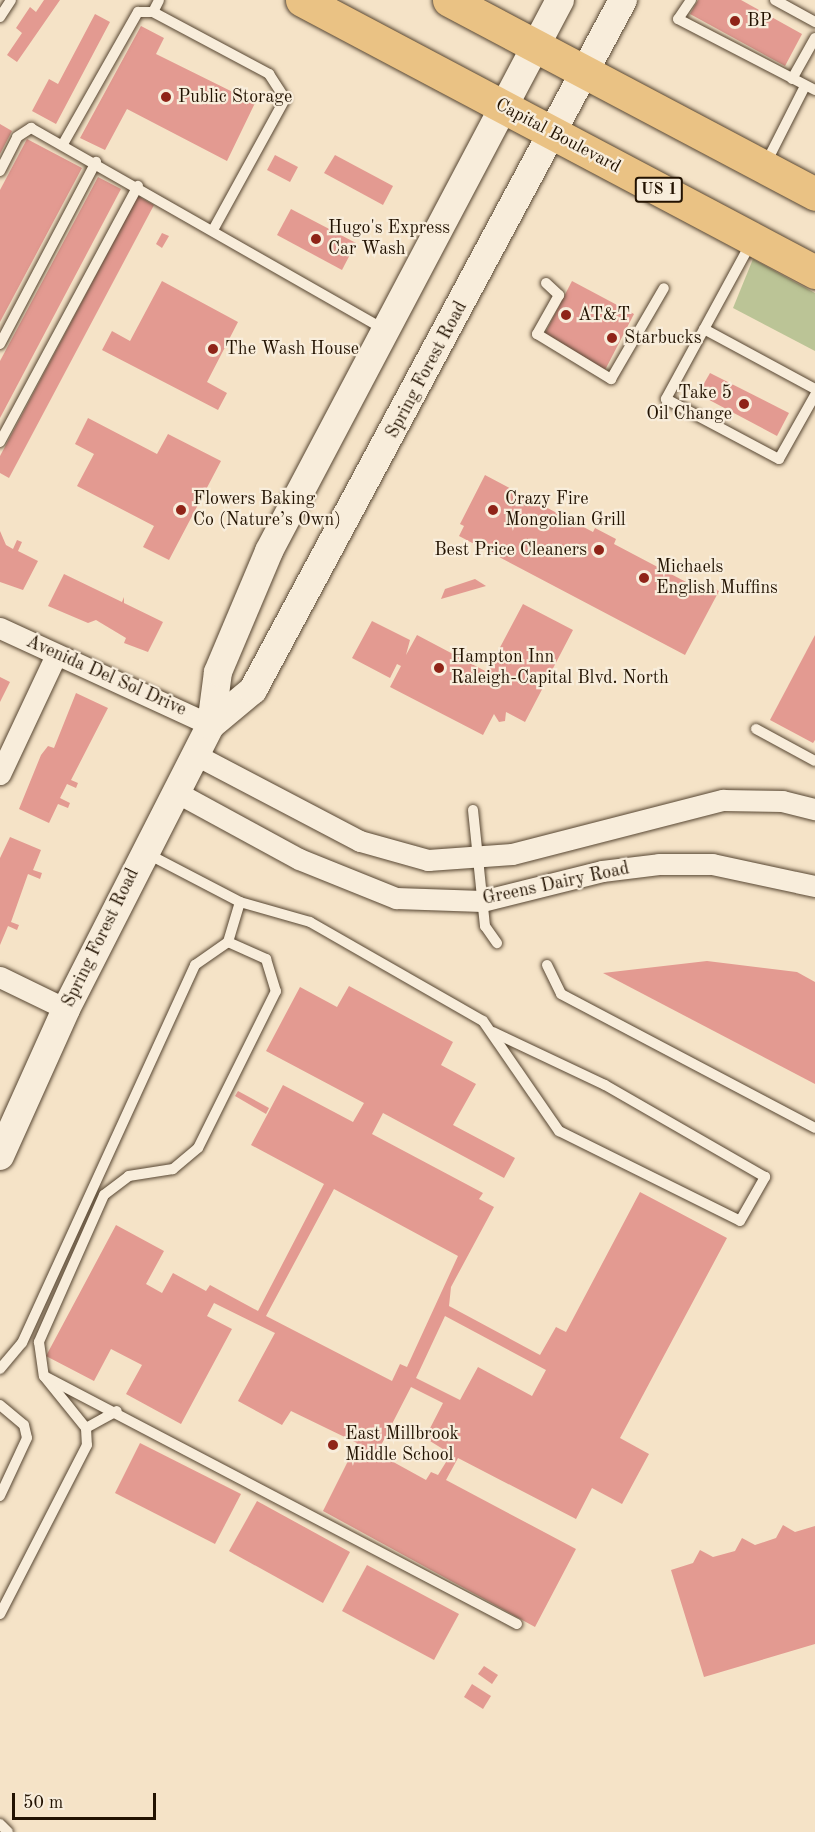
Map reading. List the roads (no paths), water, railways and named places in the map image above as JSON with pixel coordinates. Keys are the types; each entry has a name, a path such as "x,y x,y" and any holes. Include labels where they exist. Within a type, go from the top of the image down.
{"highway":[{"name":"Capital Boulevard","path":"302,0 815,272"},
{"path":"449,0 815,194"}],"main road":[{"name":"Spring Forest Road","path":"212,725 218,672 245,606 384,329 560,0"},
{"name":"Spring Forest Road","path":"0,1156 66,1009 144,852 212,725 253,690 623,0"}],"street":[{"name":"Avenida Del Sol Drive","path":"0,628 212,725"},
{"path":"0,774 56,655"},
{"path":"196,755 392,853 428,860 477,859 723,800 782,801 815,809"},
{"name":"Greens Dairy Road","path":"176,792 351,883 396,898 482,901 602,871 659,864 736,868 815,886"},
{"path":"0,977 66,1009"}],"lane":[{"path":"0,17 11,0"},
{"path":"153,12 159,0"},
{"path":"691,0 678,19 810,88 764,167"},
{"path":"775,0 815,22"},
{"path":"63,144 129,21 138,12 153,12 268,74 285,99 214,228"},
{"path":"792,79 815,38"},
{"path":"0,171 24,129 63,144 214,228 384,329"},
{"path":"0,344 96,162"},
{"path":"0,442 138,186"},
{"path":"753,240 666,399 779,459 815,395"},
{"path":"546,283 558,295 537,334 611,379 664,288"},
{"path":"704,329 815,389"},
{"path":"756,729 815,761"},
{"path":"473,810 485,926 497,943"},
{"path":"144,852 240,902 310,922 416,980 493,1032 605,1085 765,1177 740,1221 560,1131 493,1032"},
{"path":"0,1369 22,1343 195,965 228,942 240,902"},
{"path":"0,1614 83,1458 86,1428 44,1376 39,1342 104,1195 129,1176 189,1161 276,991 266,959 228,942"},
{"path":"547,964 561,994 815,1128"},
{"path":"44,1376 117,1411 517,1624"},
{"path":"0,1405 24,1425 27,1437 0,1496"},
{"path":"86,1428 117,1411"},
{"path":"0,1824 8,1832"}],"place":[{"name":"BP","path":"735,21"},
{"name":"Public Storage","path":"166,97"},
{"name":"Hugo's Express Car Wash","path":"316,239"},
{"name":"AT&T","path":"566,315"},
{"name":"Starbucks","path":"612,338"},
{"name":"The Wash House","path":"213,349"},
{"name":"Take 5 Oil Change","path":"744,404"},
{"name":"Flowers Baking Co (Nature’s Own)","path":"181,510"},
{"name":"Crazy Fire Mongolian Grill","path":"493,510"},
{"name":"Best Price Cleaners","path":"599,550"},
{"name":"Michaels English Muffins","path":"644,578"},
{"name":"Hampton Inn Raleigh-Capital Blvd. North","path":"439,668"},
{"name":"East Millbrook Middle School","path":"333,1445"}]}
